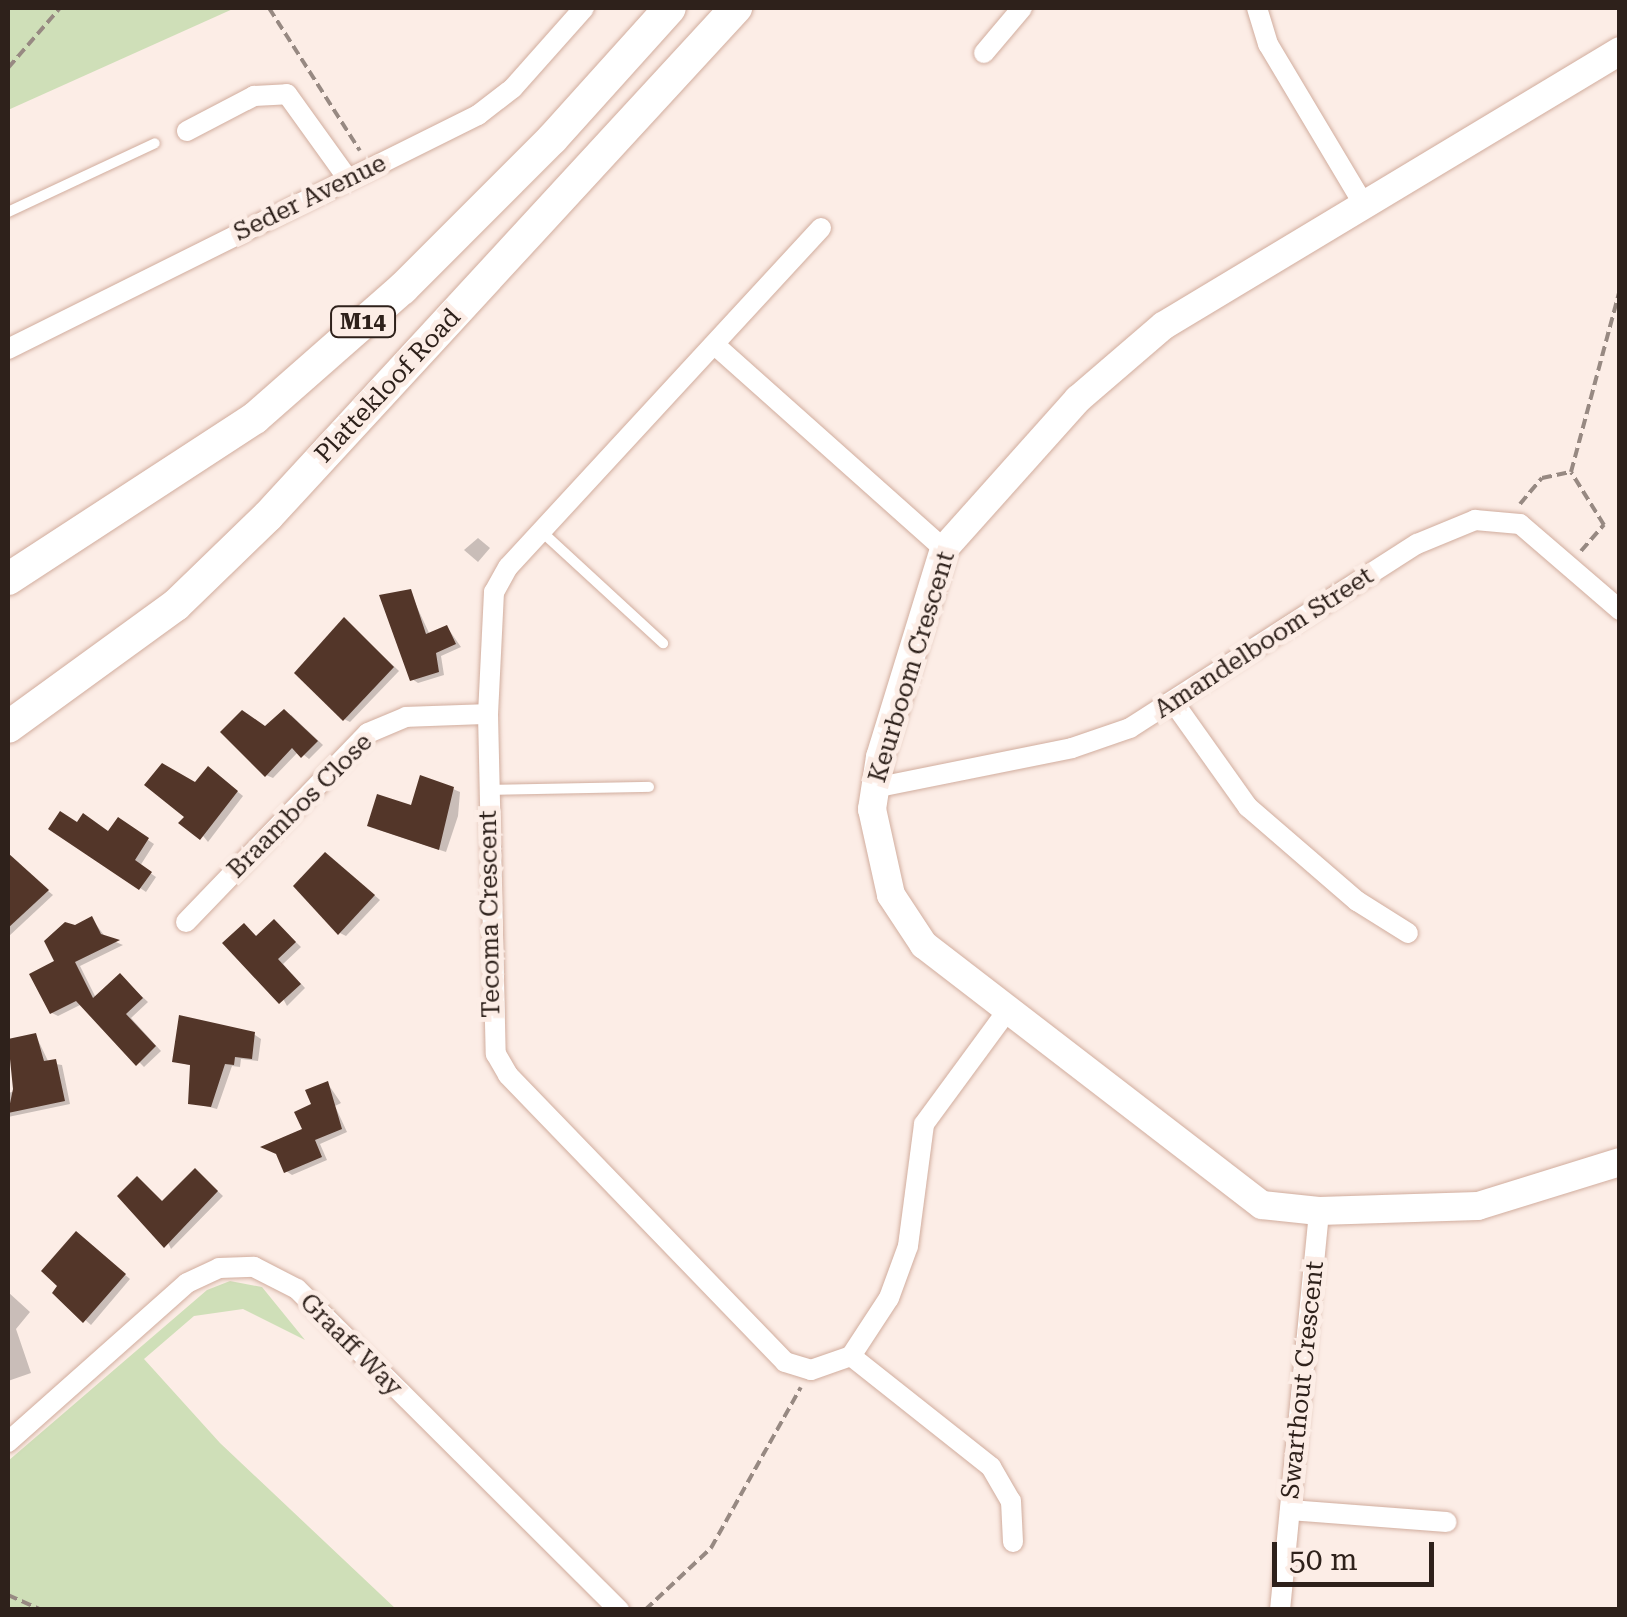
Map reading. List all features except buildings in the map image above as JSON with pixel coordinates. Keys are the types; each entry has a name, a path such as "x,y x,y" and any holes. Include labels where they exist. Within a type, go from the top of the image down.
{"main road":[{"name":"M14","path":"8,579 255,418 415,275 670,8"},
{"name":"Plattekloof Road","path":"8,728 176,604 268,516 736,8"}],"street":[{"name":"Seder Avenue","path":"8,348 478,114 512,88 584,8"},
{"path":"984,54 1022,8"},
{"path":"1256,8 1268,44 1364,207"},
{"name":"Keurboom Crescent","path":"1620,52 1119,358 944,549 874,788 876,839 902,919 924,945 1262,1205 1319,1211 1478,1206 1620,1162"},
{"path":"187,131 254,96 287,94 348,179"},
{"name":"Tecoma Crescent","path":"811,1370 784,1362 508,1075 496,1054 488,714 494,592 541,531 821,228"},
{"path":"715,345 944,549"},
{"name":"Amandelboom Street","path":"874,788 1088,743 1174,703 1417,544 1475,520 1520,524"},
{"path":"1520,524 1572,562 1620,610"},
{"path":"1174,703 1248,807 1357,901 1408,932"},
{"name":"Braambos Close","path":"186,922 368,734 406,717 488,714"},
{"path":"811,1370 851,1356 901,1272 924,1124 1008,1011"},
{"name":"Swarthout Crescent","path":"1280,1610 1319,1211"},
{"name":"Graaff Way","path":"8,1442 188,1284 218,1268 254,1267 297,1289 619,1610"},
{"path":"851,1356 991,1467 1011,1501 1014,1542"},
{"path":"1290,1510 1447,1522"}],"lane":[{"path":"8,212 155,143"},
{"path":"541,531 664,643"},
{"path":"488,790 649,787"}],"path":[{"path":"8,68 60,8"},
{"path":"269,8 371,168"},
{"path":"1572,562 1604,525 1570,472 1620,289"},
{"path":"1520,524 1520,496 1542,478 1570,472"},
{"path":"645,1610 711,1548 811,1370"},
{"path":"8,1595 42,1610"}],"green space":[{"path":"8,8 235,8 8,110"},
{"path":"230,1281 262,1287 305,1340 243,1309 194,1316 144,1359 220,1443 396,1609 8,1609 8,1461 207,1290"}]}
